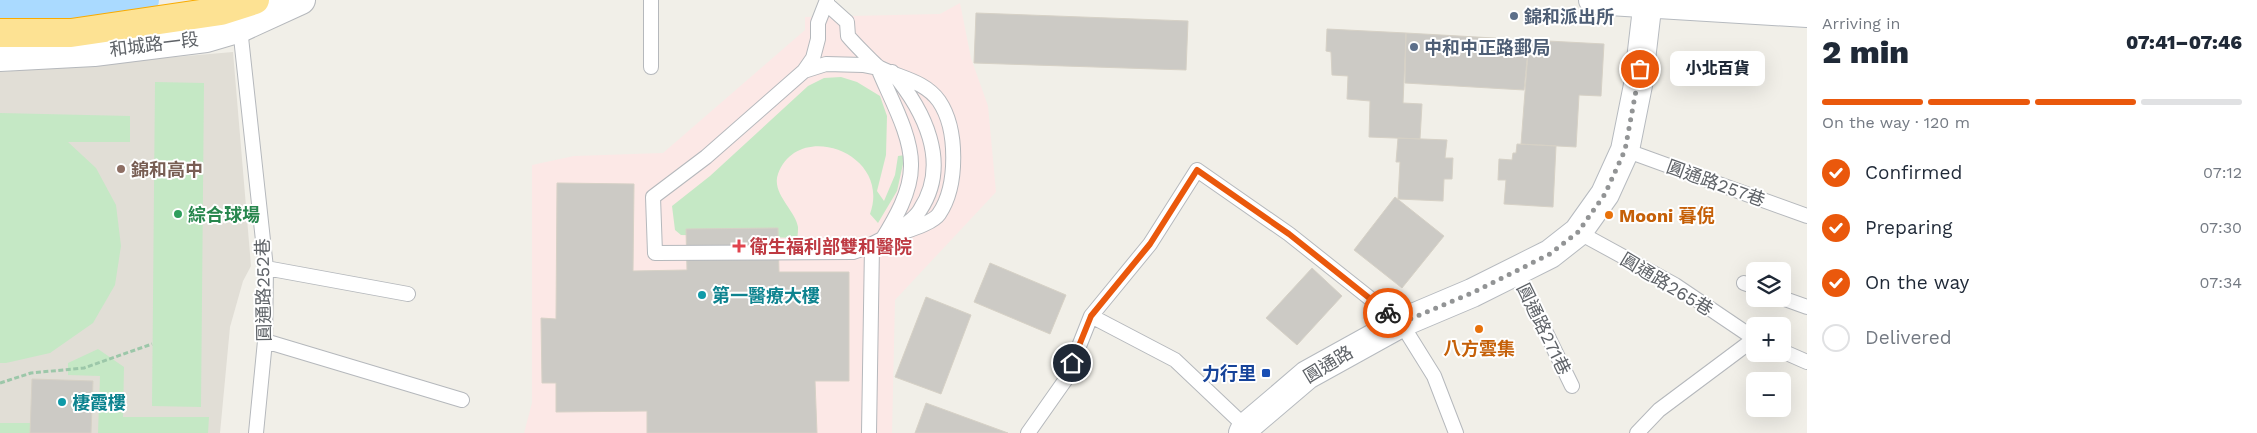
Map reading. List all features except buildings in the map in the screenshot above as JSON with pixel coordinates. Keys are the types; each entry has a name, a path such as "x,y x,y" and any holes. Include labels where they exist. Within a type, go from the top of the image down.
{"highway":[{"path":"0,33 72,33 221,11 255,0"}],"street":[{"name":"和城路一段","path":"0,57 94,52 206,38 240,28 301,0"},
{"path":"1593,0 1807,13"},
{"name":"圓通路","path":"1247,431 1307,375 1401,323 1472,293 1550,254 1578,232 1605,194 1625,150 1638,85 1648,2"}],"lane":[{"path":"651,0 651,67"},
{"path":"804,71 826,64 863,65 878,68 914,82 939,101 952,136 954,156 952,175 946,198 938,216 919,226 877,243 847,253 654,253 653,197 706,157 804,71 813,58 818,39 818,23 827,2 848,22 848,36 878,68 908,144 911,165 908,186 893,222 877,243 869,433"},
{"name":"圓通路252巷","path":"240,28 266,268 265,341 256,433"},
{"path":"877,243 920,212 931,189 934,160 924,118 903,85 892,72"},
{"name":"圓通路257巷","path":"1625,150 1807,216"},
{"path":"1028,433 1066,378 1091,316 1150,244 1197,170 1289,234 1401,323 1434,376 1456,433"},
{"name":"圓通路265巷","path":"1578,232 1675,285 1746,333"},
{"path":"266,268 408,294"},
{"name":"圓通路271巷","path":"1516,271 1572,386"},
{"path":"1791,301 1807,307"},
{"path":"1091,316 1175,360 1247,431"},
{"path":"265,341 462,400"},
{"name":"圓通路265巷","path":"1637,433 1660,410 1746,346"},
{"path":"1791,355 1807,362"}],"path":[{"path":"0,383 31,373 84,368 152,344"}],"shaded area":[{"name":"衛生福利部雙和醫院","path":"960,3 971,58 988,106 996,192 895,300 892,433 524,433 532,403 532,165 574,156 663,153 805,30 805,17 940,14"},
{"name":"錦和高中","path":"233,52 251,266 243,281 230,327 220,433 0,433 0,72"}],"green space":[{"path":"841,77 857,82 880,96 887,116 886,155 877,191 884,201 895,175 898,156 905,155 897,191 878,223 870,214 873,193 868,174 856,160 840,150 822,146 804,148 789,157 778,174 778,188 798,227 797,238 681,235 675,230 672,206 710,176 808,86 824,78"},
{"name":"綜合球場","path":"155,82 204,83 201,407 152,406"},
{"path":"0,113 130,116 130,142 68,142 96,168 116,205 121,246 115,285 93,323 50,353 6,363 0,363"},
{"path":"98,349 124,367 123,417 209,417 208,433 98,433 100,376 68,375 68,363"},
{"path":"0,423 31,423 30,433 0,433"}],"waterway":[{"path":"0,13 115,8 146,0"}],"way so far":[{"path":"1388,313 1401,323 1472,293 1550,254 1578,232 1605,194 1625,150 1640,69"}],"place":[{"name":"錦和派出所","path":"1514,16"},
{"name":"中和中正路郵局","path":"1414,47"},
{"name":"小北百貨","path":"1640,69"},
{"name":"錦和高中","path":"121,169"},
{"name":"綜合球場","path":"178,214"},
{"name":"Mooni 暮倪","path":"1609,215"},
{"name":"衛生福利部雙和醫院","path":"739,246"},
{"name":"第一醫療大樓","path":"702,295"},
{"name":"八方雲集","path":"1479,329"},
{"name":"力行里","path":"1266,373"},
{"name":"棲霞樓","path":"62,402"}],"route":[{"path":"1072,363 1091,316 1150,244 1197,170 1289,234 1388,313"}]}
